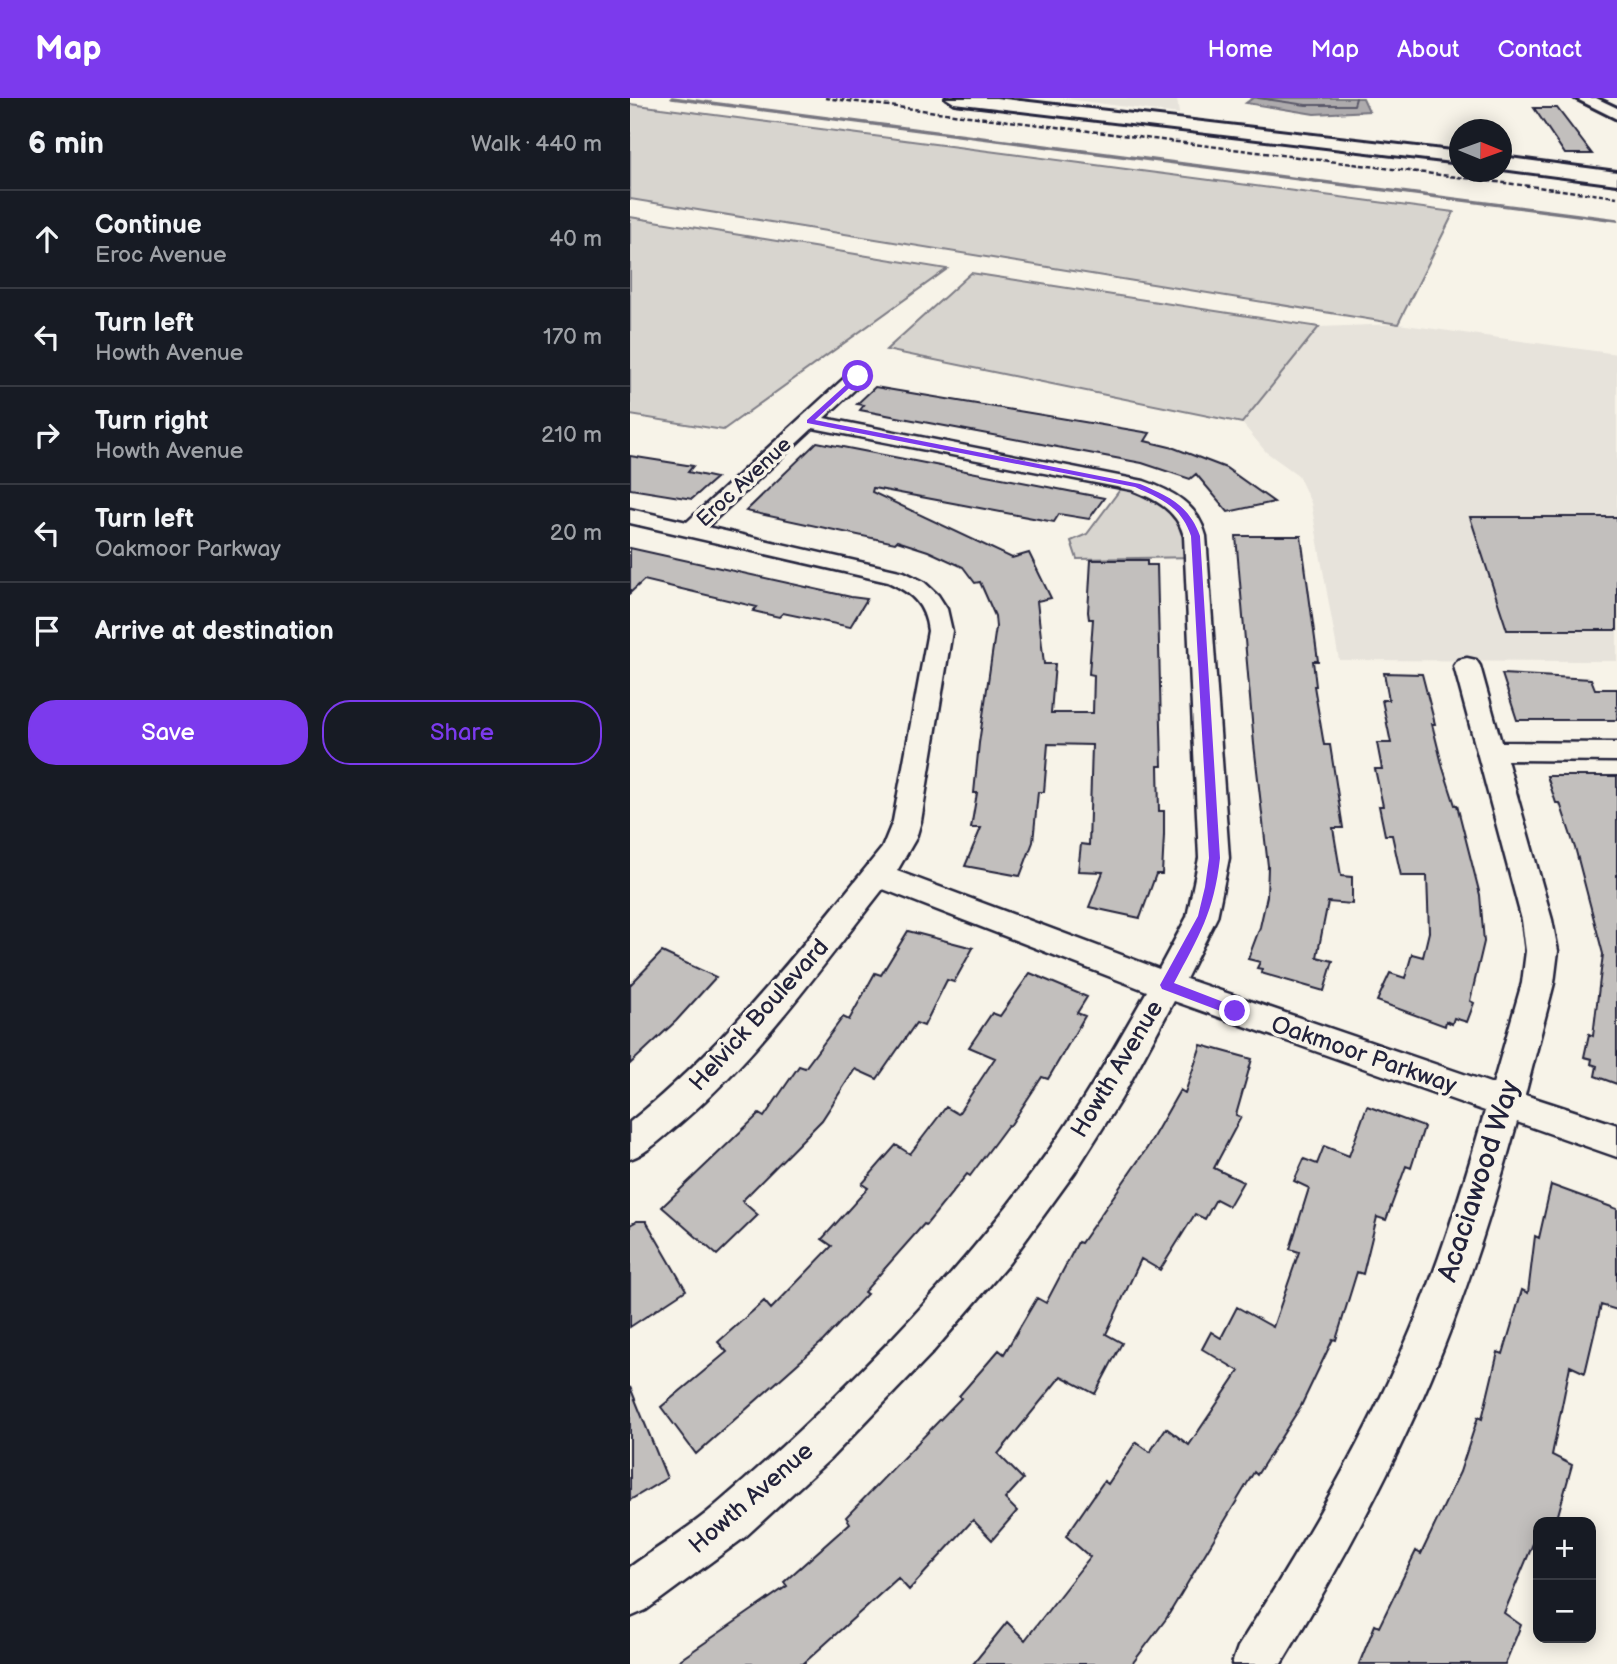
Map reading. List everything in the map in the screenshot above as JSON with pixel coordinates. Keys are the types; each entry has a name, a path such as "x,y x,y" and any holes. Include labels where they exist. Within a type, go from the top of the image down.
{"main road":[{"path":"954,98 1449,157"},
{"path":"1583,98 1617,114"},
{"path":"1512,164 1617,178"}],"street":[{"name":"Eroc Avenue","path":"691,530 858,376"},
{"name":"Howth Avenue","path":"630,1594 730,1522 815,1444 917,1339 987,1260 1062,1161 1102,1099 1204,916 1211,887 1214,858 1195,536 1189,518 1164,497 1137,485 809,421"},
{"name":"Helvick Boulevard","path":"630,516 885,573 914,585 934,603 939,616 940,631 902,838 877,875 771,1008 686,1097 630,1143"},
{"name":"Acaciawood Way","path":"1255,1664 1322,1554 1392,1418 1438,1310 1476,1206 1538,983 1542,951 1537,920 1467,666"},
{"path":"1492,751 1617,752"},
{"name":"Oakmoor Parkway","path":"877,875 1166,985 1617,1141"}],"shaded area":[{"path":"1059,98 1177,98 1179,114 1090,102"},
{"path":"630,104 1454,212 1398,324 630,199"},
{"path":"630,217 947,269 723,430 630,415"},
{"path":"971,273 1319,327 1242,423 886,350"},
{"path":"1398,324 1617,354 1617,661 1339,660 1311,503 1298,475 1266,452 1242,423 1319,327"},
{"path":"1125,483 1174,503 1197,557 1077,559 1071,541 1087,534"}],"water":[{"path":"1253,98 1363,98 1369,111 1314,114 1246,103"}],"building":[{"path":"1534,108 1557,108 1592,154 1565,154"},
{"path":"875,387 1150,433 1145,441 1174,448 1226,468 1274,502 1228,512 1196,474 1190,479 1142,463 860,410 864,405 857,404"},
{"path":"817,442 1104,498 1089,519 1059,514 1054,522 873,488 872,492 1012,558 1029,553 1051,598 1037,601 1044,664 1055,664 1051,713 1093,713 1094,675 1089,674 1093,619 1089,619 1088,612 1091,560 1147,560 1147,565 1157,565 1162,766 1158,766 1159,811 1164,811 1164,835 1162,874 1156,874 1140,918 1089,907 1103,872 1078,871 1081,844 1089,845 1092,745 1048,744 1044,792 1038,792 1033,842 1020,876 965,866 981,828 971,828 977,793 974,793 979,743 996,627 995,616 980,582 975,583 963,567 928,551 897,541 895,543 746,511"},
{"path":"630,456 693,466 688,472 716,478 692,499 630,489"},
{"path":"1470,517 1617,517 1617,630 1507,630"},
{"path":"1236,536 1301,536 1318,661 1313,661 1314,686 1324,745 1330,745 1343,828 1333,828 1341,876 1352,877 1352,904 1328,902 1317,957 1333,961 1324,991 1261,973 1262,969 1257,968 1260,962 1248,959 1260,927 1267,896 1268,866 1254,744"},
{"path":"630,548 867,599 850,627 783,613 779,617 753,611 757,607 644,580 630,593"},
{"path":"1384,673 1422,674 1443,768 1457,805 1480,895 1484,942 1470,1001 1474,1003 1467,1022 1454,1018 1452,1024 1446,1021 1445,1026 1377,1001 1390,973 1405,978 1412,954 1423,957 1429,932 1427,876 1401,876 1392,835 1385,835 1379,806 1383,806 1375,769 1382,769 1377,743 1391,743 1382,700 1389,700"},
{"path":"1502,674 1591,679 1595,689 1617,689 1617,720 1517,720"},
{"path":"1547,776 1617,776 1617,1084 1595,1076 1597,1066 1591,1064 1592,1059 1584,1057 1589,1034 1593,1036 1603,954 1576,851 1560,803 1556,803"},
{"path":"908,931 973,948 954,982 947,980 924,1026 916,1023 877,1079 855,1069 822,1120 742,1201 758,1215 717,1255 662,1207 759,1114 764,1117 799,1066 805,1068 843,1017 849,1020 875,973 881,975"},
{"path":"662,952 716,977 676,1021 630,1064 630,985"},
{"path":"1030,973 1087,997 1077,1013 1085,1016 1048,1079 1042,1077 1010,1126 1008,1125 970,1176 967,1174 926,1225 924,1224 864,1292 867,1294 823,1341 696,1454 661,1407 727,1352 718,1342 764,1301 771,1309 832,1246 822,1239 868,1188 862,1184 896,1145 910,1154 946,1107 958,1114 995,1058 969,1047 992,1013 1000,1016"},
{"path":"1201,1045 1252,1059 1236,1115 1241,1117 1214,1168 1243,1182 1229,1206 1216,1199 1205,1219 1195,1214 1160,1270 1141,1259 1106,1334 1122,1343 1095,1394 1061,1376 998,1454 1023,1479 1005,1499 1017,1511 992,1540 973,1520 909,1590 898,1578 803,1664 674,1664 787,1586 784,1582 850,1523 846,1517 961,1398 959,1396 999,1350 1004,1354 1037,1298 1046,1303 1078,1242 1081,1243 1147,1148 1180,1090 1185,1093"},
{"path":"1367,1106 1424,1127 1411,1168 1406,1166 1386,1220 1377,1217 1363,1274 1357,1272 1336,1340 1333,1339 1301,1406 1257,1475 1254,1472 1166,1619 1132,1664 973,1664 1007,1622 1025,1640 1090,1557 1066,1536 1104,1481 1108,1484 1136,1442 1150,1452 1166,1428 1189,1445 1239,1371 1202,1349 1211,1332 1221,1338 1237,1307 1273,1327 1299,1252 1290,1249 1309,1188 1294,1181 1304,1159 1317,1164 1324,1146 1349,1156"},
{"path":"1551,1185 1617,1209 1617,1310 1601,1305 1585,1373 1570,1366 1552,1455 1572,1465 1557,1517 1533,1517 1533,1544 1504,1613 1521,1625 1505,1664 1359,1664 1375,1625 1379,1627 1416,1551 1421,1554 1460,1472 1478,1417 1482,1419 1498,1352 1503,1354 1522,1290 1528,1293 1535,1236 1539,1238"},
{"path":"637,1221 646,1221 686,1290 630,1327 630,1225"},
{"path":"630,1387 667,1478 630,1500"}],"waterway":[{"path":"672,98 1617,220"}],"railway":[{"path":"825,98 1617,197"}],"route":[{"path":"858,376 809,421 1137,485 1174,503 1184,511 1194,526 1214,858 1204,916 1166,985 1235,1011"}]}
